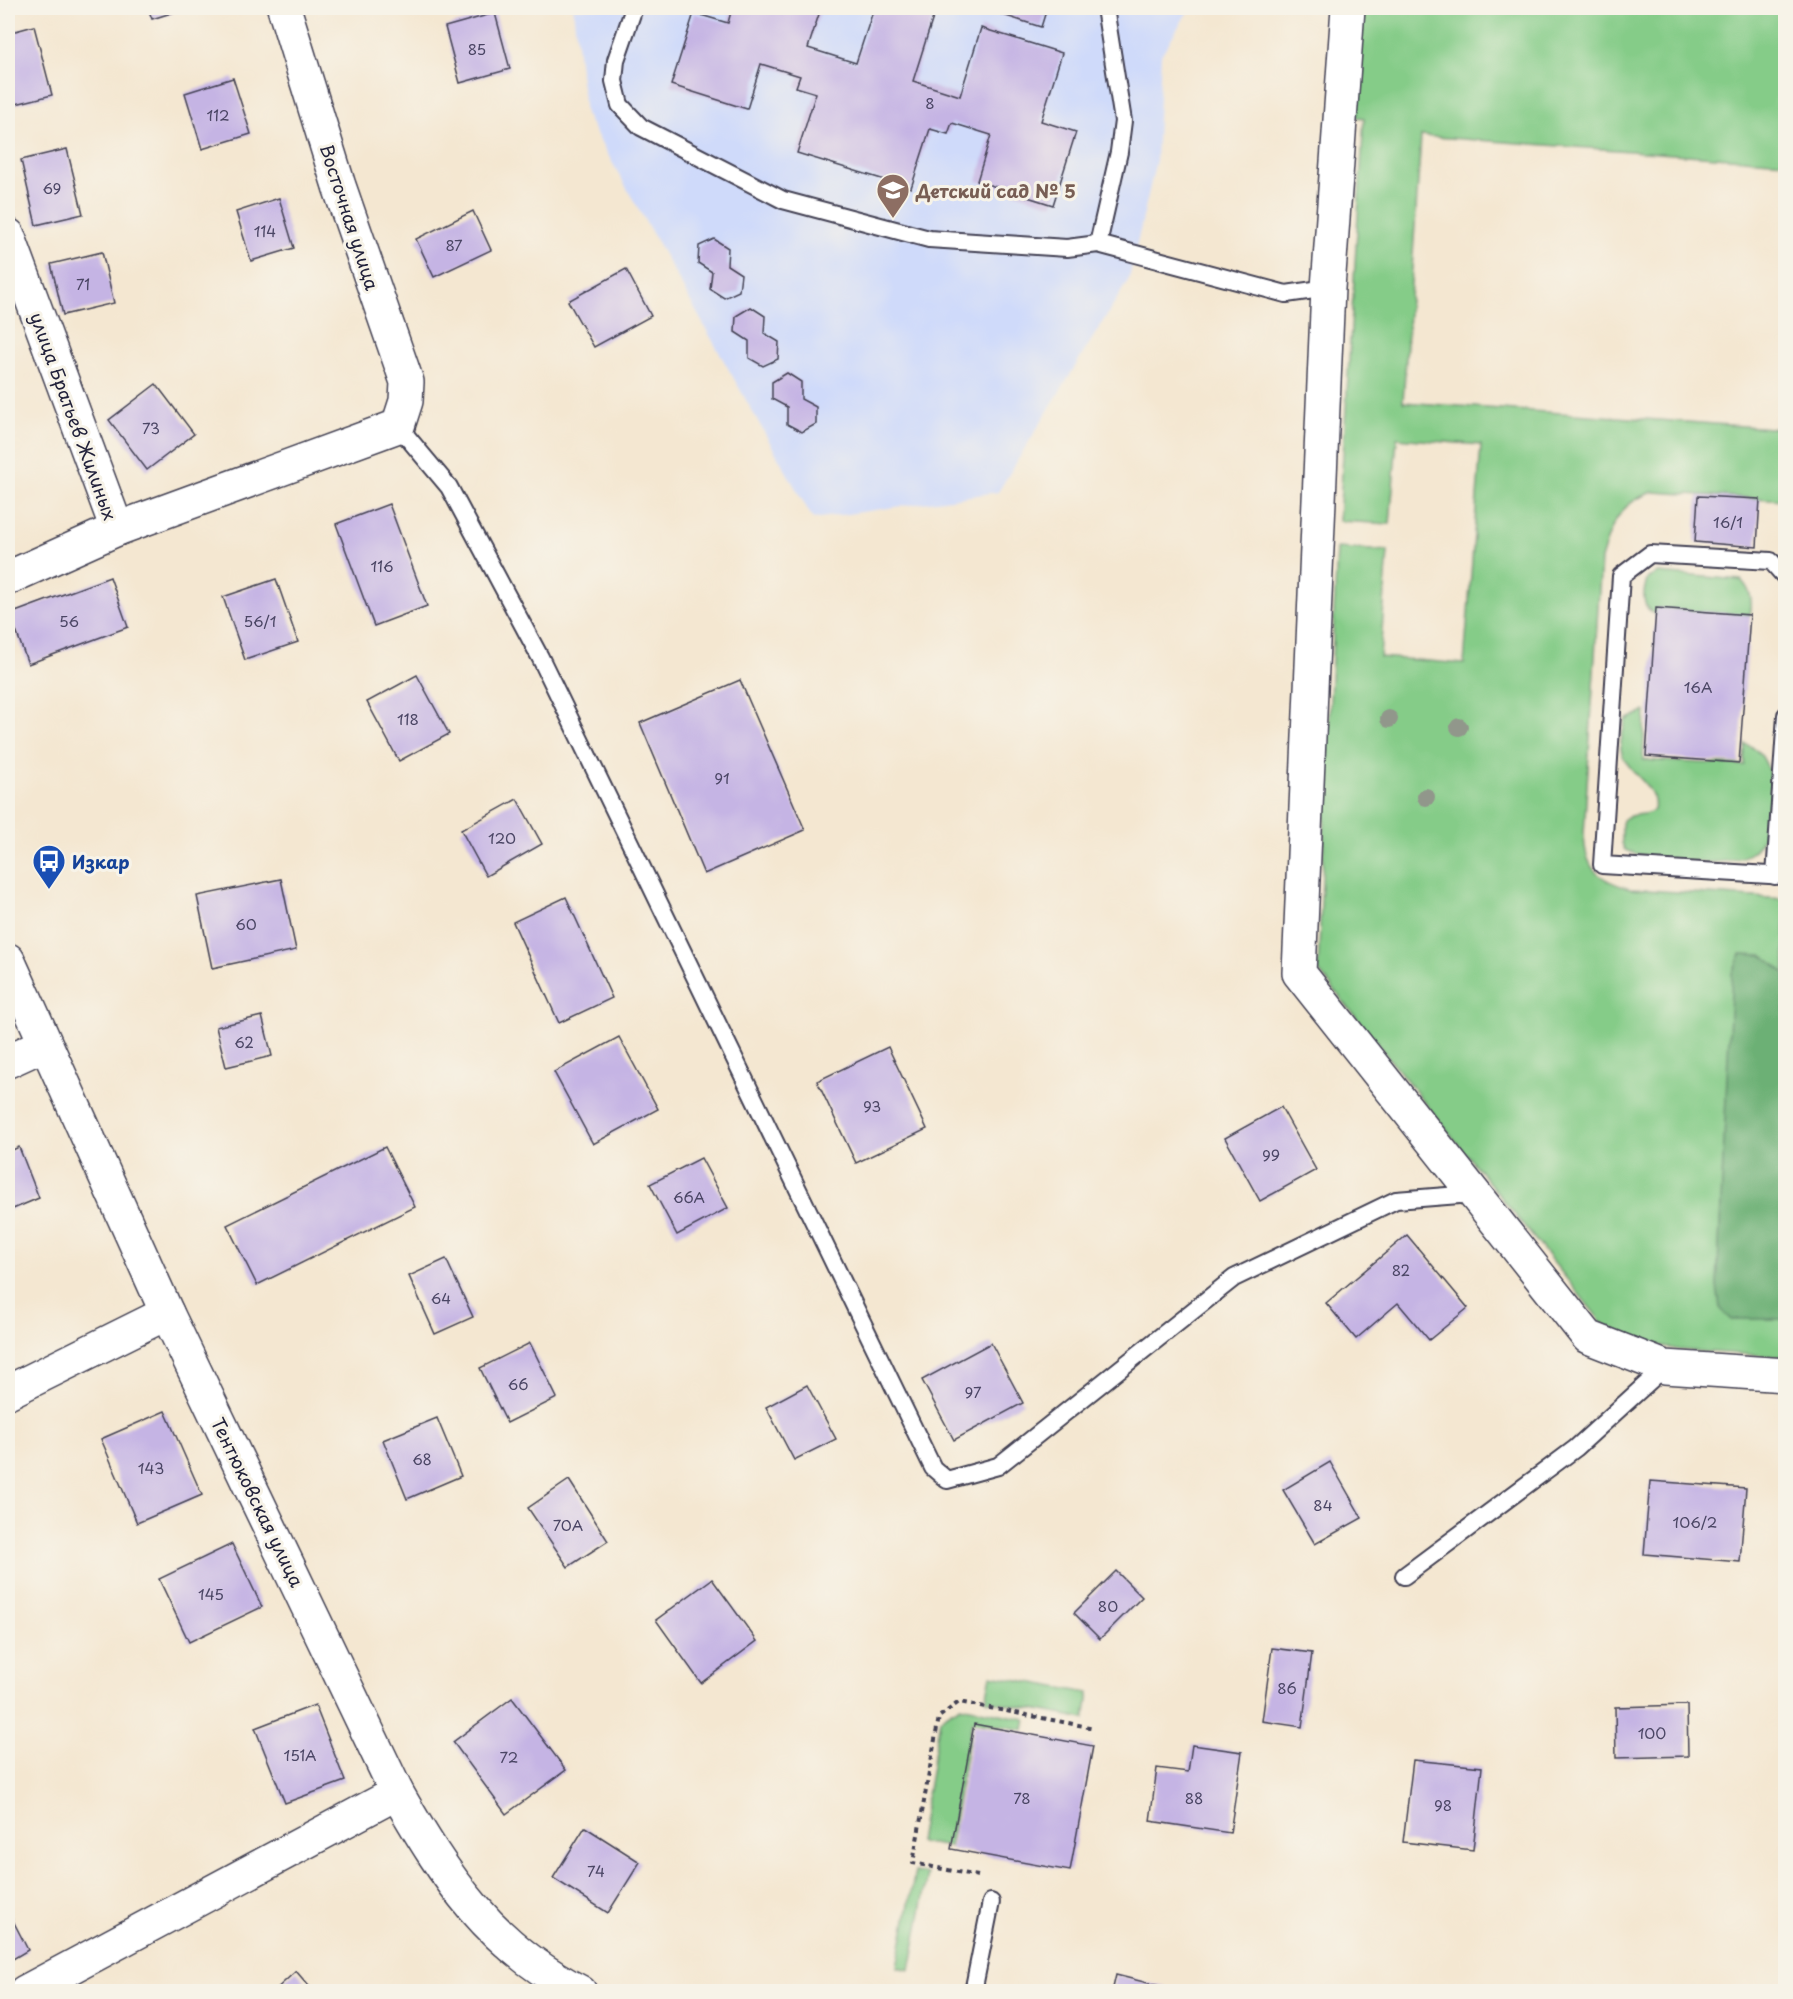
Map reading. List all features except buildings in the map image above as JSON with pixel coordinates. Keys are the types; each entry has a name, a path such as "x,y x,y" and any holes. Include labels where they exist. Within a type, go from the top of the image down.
{"street":[{"name":"Восточная улица","path":"284,8 339,186 406,382 406,401 398,426"},
{"path":"1348,8 1328,288 1299,973 1472,1194 1588,1337 1665,1367 1785,1375"},
{"name":"улица Братьев Жилиных","path":"8,235 117,529"},
{"path":"8,578 117,529 398,426"},
{"name":"Тентюковская улица","path":"8,960 167,1313 397,1793 431,1852 464,1900 499,1936 535,1965 580,1992"},
{"path":"8,1061 45,1044"},
{"path":"8,1392 167,1313"},
{"path":"25,1992 397,1793"}],"lane":[{"path":"634,8 616,60 614,81 620,105 640,127 783,200 929,238 1067,248 1098,244 1286,294 1328,288"},
{"path":"1098,244 1119,152 1123,122 1105,8"},
{"path":"398,426 450,487 540,657 933,1468 947,1480 998,1466 1234,1278 1396,1200 1472,1194"},
{"path":"1785,578 1771,561 1650,554 1621,576 1602,865 1780,876 1785,715"},
{"path":"1404,1576 1576,1448 1665,1367"},
{"path":"973,1992 991,1902"}],"path":[{"path":"991,1902 996,1879 914,1863 939,1717 959,1702 1094,1728"}],"shaded area":[{"name":"Детский сад № 5","path":"573,8 1190,8 1161,55 1156,160 1129,279 998,492 813,519 585,114"}],"green space":[{"path":"1363,8 1785,8 1785,162 1421,136 1403,402 1785,429 1785,500 1653,492 1632,502 1624,509 1608,536 1601,559 1584,834 1587,856 1595,871 1609,881 1630,889 1785,899 1785,1357 1679,1350 1650,1343 1603,1324 1318,970 1337,548 1388,551 1380,657 1464,664 1481,445 1397,438 1390,524 1339,521 1364,118 1355,117"},
{"path":"1658,573 1741,580 1750,596 1750,615 1657,608 1656,615 1645,604 1644,594 1648,578"},
{"path":"1645,711 1643,760 1744,765 1745,744 1757,751 1766,763 1772,795 1766,829 1752,852 1741,858 1726,861 1690,862 1653,857 1625,850 1622,843 1622,820 1654,810 1651,793 1628,765 1621,749 1626,720"},
{"path":"1741,954 1762,955 1785,973 1785,1319 1731,1319 1720,1308 1717,1286 1732,973"},
{"path":"991,1675 1089,1693 1085,1719 986,1700"},
{"path":"960,1706 1026,1719 1024,1730 972,1721 949,1847 919,1842 940,1719"},
{"path":"915,1872 928,1874 910,1970 897,1967"}],"place":[{"name":"Детский сад № 5","path":"893,219"},
{"name":"Изкар","path":"49,890"}]}
